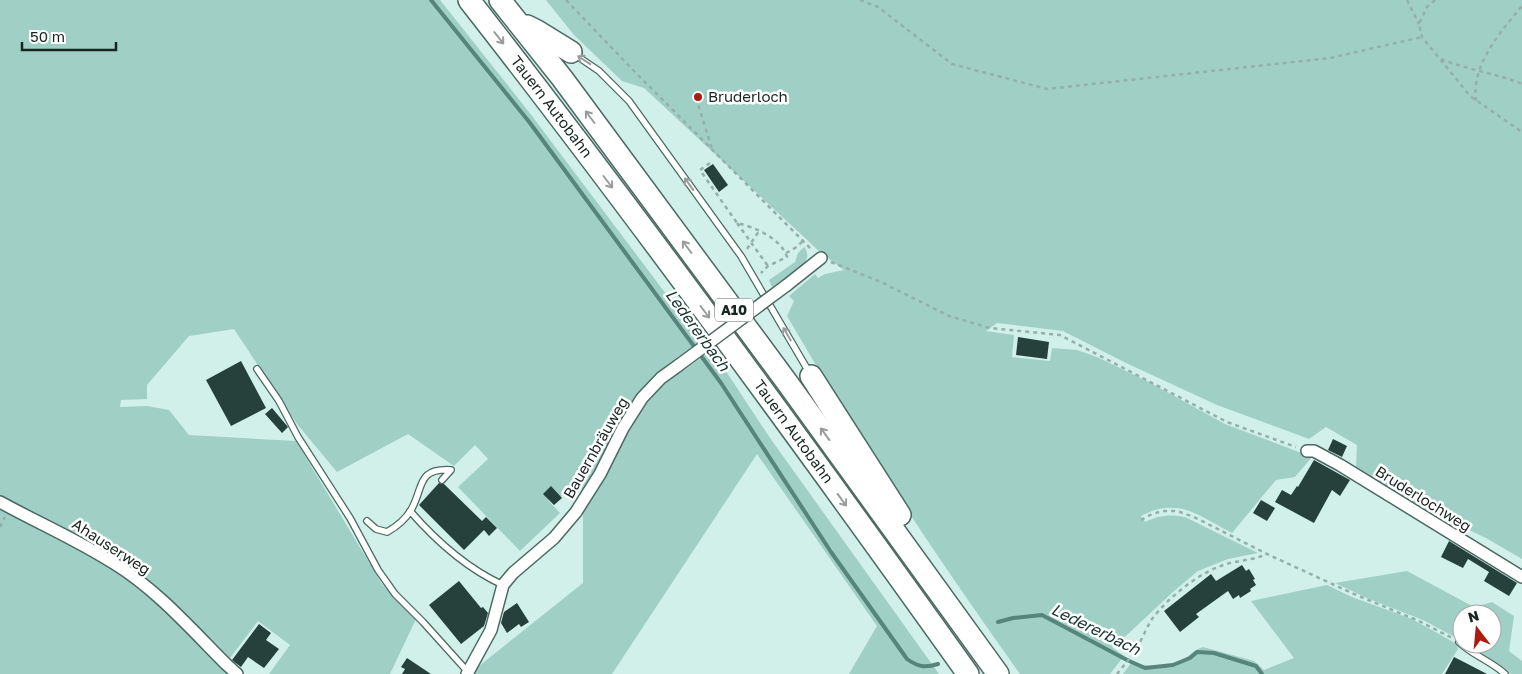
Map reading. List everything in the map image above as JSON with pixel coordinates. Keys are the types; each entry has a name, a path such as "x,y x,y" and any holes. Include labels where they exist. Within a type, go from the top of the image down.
{"highway":[{"name":"Tauern Autobahn","path":"469,0 541,92 760,386 968,674"},
{"name":"Tauern Autobahn","path":"500,0 568,86 780,372 998,674"},
{"path":"518,22 538,31 571,52"},
{"path":"811,376 926,554 946,601"}],"street":[{"name":"Bauernbräuweg","path":"468,673 491,630 503,585 512,573 554,538 576,512 600,474 623,428 642,398 661,378 821,258"},
{"name":"Bruderlochweg","path":"1307,450 1314,451 1340,465 1522,577"},
{"name":"Ahauserweg","path":"0,502 65,534 116,564 153,593 237,674"}],"lane":[{"path":"571,52 599,71 629,101 741,256 811,376"},
{"name":"Bauernbräuweg","path":"257,369 279,401 298,437 350,518 378,570 395,594 423,622 468,673"},
{"path":"367,521 376,529 387,532 397,526 410,511 422,481 428,474 437,469 451,470 442,480"},
{"path":"410,511 431,535 453,553 483,576 503,585"},
{"path":"1475,654 1505,674"}],"path":[{"path":"566,0 713,151 821,258 881,282 949,316 990,328 1060,335 1227,422 1307,450"},
{"path":"860,0 878,7 952,64 1047,89 1330,58 1422,37"},
{"path":"1407,0 1419,24 1422,37 1470,96 1522,132"},
{"path":"1419,24 1427,7 1435,0"},
{"path":"1476,101 1476,82 1480,71 1493,45 1522,6"},
{"path":"1439,59 1459,67 1509,78 1522,84"},
{"path":"696,98 713,151"},
{"path":"710,163 700,170 768,266"},
{"path":"737,223 751,227 774,240 786,254"},
{"path":"741,256 759,231"},
{"path":"754,278 768,266 787,257 786,254 803,240"},
{"path":"1140,520 1163,511 1177,511 1194,517 1267,554 1354,594 1419,621 1452,638"},
{"path":"1117,674 1135,651 1152,620 1165,603 1199,577 1218,567 1267,554"}],"green space":[{"path":"0,0 440,0 529,112 663,290 704,339 670,363 652,379 632,404 586,488 548,500 560,513 520,551 458,487 488,459 475,445 454,466 408,434 337,472 297,424 234,329 189,336 147,385 147,399 121,400 120,407 147,406 169,410 189,435 296,441 382,584 416,619 390,674 269,674 290,645 258,621 227,662 150,586 0,498"},
{"path":"546,0 1522,0 1522,559 1486,538 1415,504 1356,467 1357,445 1326,427 1309,439 1217,405 1126,363 1063,331 997,323 986,331 1014,335 1012,357 1050,361 1052,348 1077,350 1097,357 1147,381 1225,424 1312,457 1295,477 1276,480 1232,533 1198,515 1177,508 1154,510 1141,516 1145,522 1165,516 1185,517 1258,553 1228,559 1198,571 1113,648 1124,656 1110,674 1020,674 899,498 787,316 794,301 789,296 815,274 818,278 825,274 844,270 820,252 644,88 622,81 574,35"},
{"path":"804,247 807,259 803,265 791,276 772,287 769,280 795,262 798,253"},
{"path":"712,350 770,438 939,674 849,674 877,626 757,454 612,674 472,674 474,670 583,583 583,508 611,465 639,410 659,388"},
{"path":"0,506 72,543 123,575 186,629 231,674 0,674"},
{"path":"1407,571 1468,604 1452,604 1452,636 1423,620 1369,599 1335,583"},
{"path":"1327,585 1352,597 1412,619 1452,641 1452,654 1455,654 1442,674 1123,674 1131,663 1150,666 1171,665 1183,660 1203,647 1254,661 1264,670 1294,658 1251,601"},
{"path":"1502,608 1514,616 1509,651 1522,661 1522,674 1511,674 1482,654 1502,654"}],"building":[{"path":"713,164 728,185 719,192 704,170"},
{"path":"1018,337 1049,342 1047,359 1016,355"},
{"path":"241,361 266,408 231,426 206,380"},
{"path":"272,408 288,427 282,433 265,414"},
{"path":"1333,439 1347,446 1342,457 1328,450"},
{"path":"1314,460 1350,480 1340,496 1332,490 1314,523 1275,502 1282,490 1291,495"},
{"path":"439,483 444,484 482,521 486,517 497,528 489,536 484,530 464,550 419,505"},
{"path":"551,486 562,498 554,505 543,494"},
{"path":"1261,500 1275,508 1267,521 1253,513"},
{"path":"1449,541 1517,583 1509,596 1484,581 1489,572 1468,559 1463,568 1441,557"},
{"path":"1242,565 1246,571 1249,569 1255,579 1253,580 1256,585 1250,589 1251,591 1240,598 1239,595 1233,599 1228,591 1196,614 1199,617 1180,632 1164,611 1211,574 1216,581"},
{"path":"459,581 481,608 483,607 488,613 484,626 461,644 429,605"},
{"path":"517,603 529,622 521,627 519,624 507,633 501,623 504,612"},
{"path":"259,624 271,633 266,640 279,649 264,668 248,657 241,667 232,660"},
{"path":"1454,657 1460,660 1487,674 1445,674"},
{"path":"407,658 431,674 402,674 405,669 401,667"}],"waterway":[{"name":"Ledererbach","path":"431,0 530,123 721,383 831,552 907,659 922,666 938,664"},
{"name":"Ledererbach","path":"998,622 1013,618 1042,615 1145,668 1173,665 1190,658 1197,652 1214,653 1256,666 1262,674"}],"place":[{"name":"Bruderloch","path":"698,97"}]}
